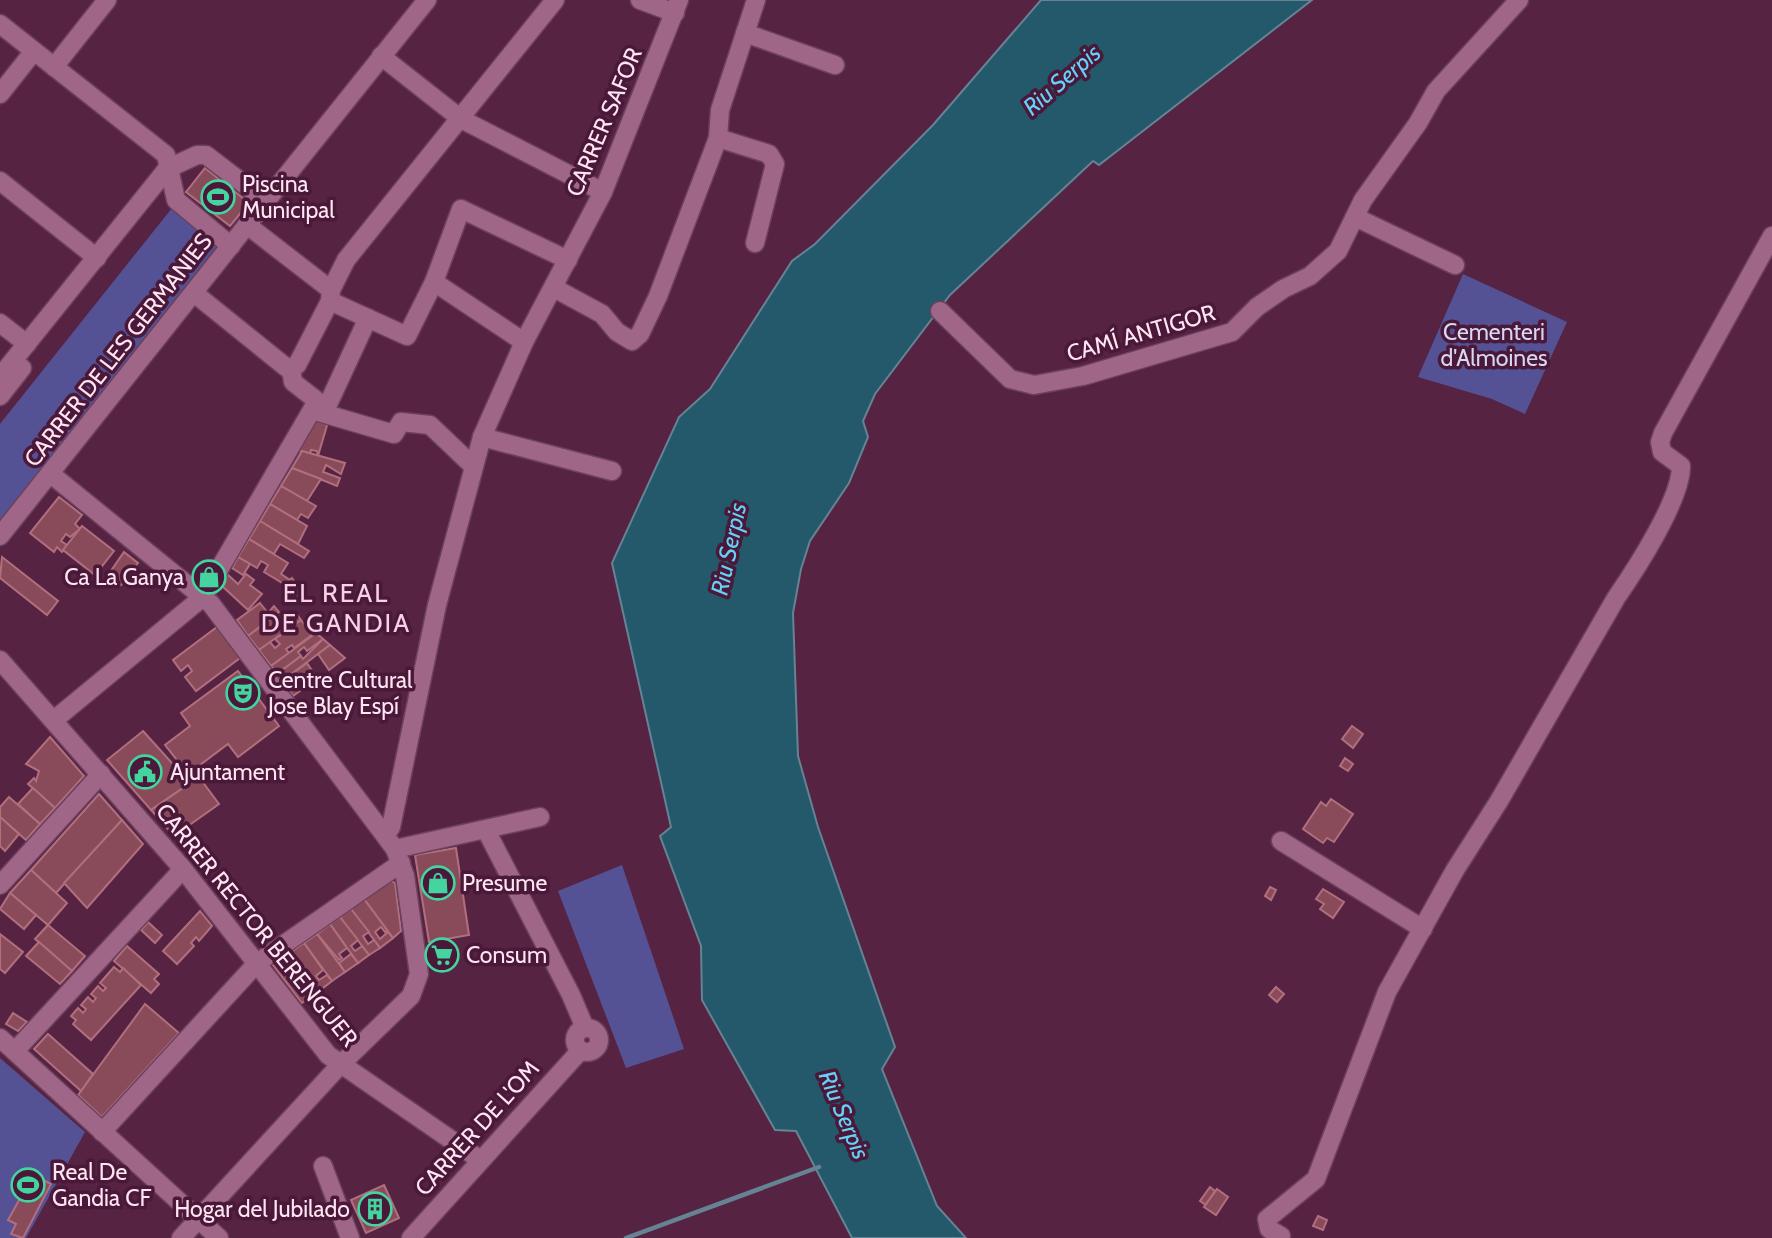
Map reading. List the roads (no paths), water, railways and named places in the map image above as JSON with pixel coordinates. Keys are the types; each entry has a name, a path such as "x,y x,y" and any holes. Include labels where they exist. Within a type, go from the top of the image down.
{"street":[{"path":"54,67 107,0"},
{"name":"CARRER DE LES GERMANIES","path":"0,536 52,475 426,0"},
{"path":"194,293 287,368 297,365 346,260 555,0"},
{"path":"640,0 677,6"},
{"path":"554,288 602,314 624,337 632,341 640,334 658,296 718,138 720,110 756,0"},
{"name":"CAMÍ ANTIGOR","path":"940,311 1010,379 1034,385 1054,384 1232,332 1266,300 1310,276 1331,259 1349,235 1363,200 1418,123 1436,90 1519,0"},
{"name":"CARRER SAFOR","path":"394,849 391,827 437,605 472,465 524,342 603,192 677,6"},
{"path":"0,24 166,155 176,200 231,246"},
{"path":"745,33 835,65"},
{"path":"0,93 34,51"},
{"path":"381,56 461,119 603,192"},
{"path":"718,138 769,154 775,164 755,243"},
{"path":"0,377 167,169 197,155 206,155 266,201"},
{"path":"0,396 163,191 167,169"},
{"path":"0,181 97,258"},
{"path":"247,225 330,296 407,336 434,282 461,209 568,260"},
{"path":"1355,217 1455,265"},
{"path":"1281,1236 1269,1229 1267,1219 1316,1179 1383,1001 1610,607 1641,561 1681,474 1679,462 1662,452 1660,442 1663,433 1772,236"},
{"path":"434,282 524,342"},
{"path":"54,720 203,597 318,412 368,318"},
{"path":"0,323 27,344"},
{"path":"291,368 293,382 316,400 318,412"},
{"path":"318,412 394,434 401,422 430,425 472,465"},
{"path":"482,437 612,471"},
{"path":"52,475 203,597 394,849 419,974 411,996 340,1065 181,1238"},
{"name":"CARRER RECTOR BERENGUER","path":"0,660 183,869 328,1055 480,1159"},
{"path":"0,885 101,775"},
{"path":"102,1132 257,963 394,849 540,817"},
{"name":"CARRER DE L'OM","path":"411,1238 580,1051 574,1043 576,1033 584,1028 571,995 486,830"},
{"path":"1281,841 1423,929"},
{"path":"15,1051 183,869"},
{"path":"0,1038 219,1238"},
{"path":"323,1166 350,1238"}],"water":[{"name":"Riu Serpis","path":"1041,0 1312,0 1099,165 1093,161 950,295 875,394 863,421 868,437 849,483 810,541 801,569 793,613 798,756 818,827 895,1047 882,1069 937,1206 966,1238 852,1238 796,1131 775,1130 702,1000 701,946 660,836 671,827 612,563 679,417 710,389 792,261 815,244 933,125"}],"waterway":[{"path":"626,1238 819,1167"}],"place":[{"name":"Piscina Municipal","path":"218,197"},
{"name":"Ca La Ganya","path":"209,577"},
{"name":"Centre Cultural Jose Blay Espí","path":"243,693"},
{"name":"Ajuntament","path":"145,772"},
{"name":"Presume","path":"438,883"},
{"name":"Consum","path":"442,955"},
{"name":"Real De Gandia CF","path":"28,1185"},
{"name":"Hogar del Jubilado","path":"375,1209"}],"district":[{"name":"EL REAL DE GANDIA","path":"336,608"}],"park label":[{"name":"Cementeri d'Almoines","path":"1494,345"}]}
